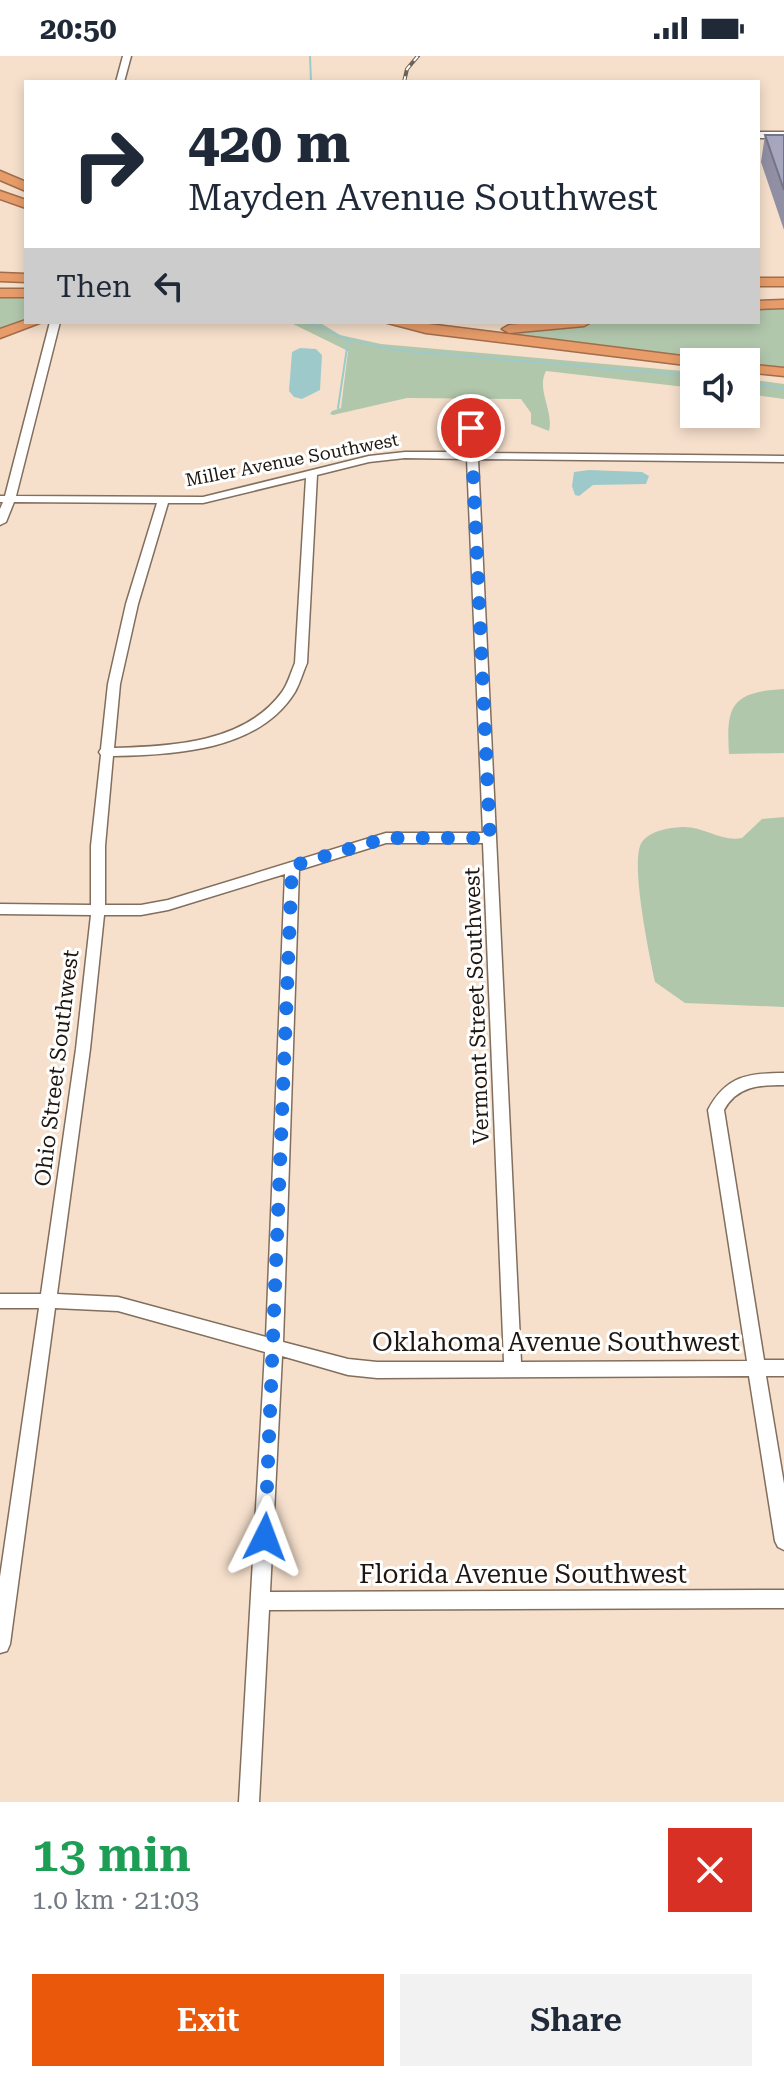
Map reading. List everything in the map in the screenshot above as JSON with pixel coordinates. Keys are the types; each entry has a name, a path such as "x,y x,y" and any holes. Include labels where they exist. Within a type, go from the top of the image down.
{"highway":[{"path":"0,175 24,186"},
{"path":"0,195 24,203"},
{"path":"0,277 24,278"},
{"path":"760,282 784,282"},
{"path":"0,293 24,293"},
{"path":"760,302 784,302"},
{"path":"0,334 29,324"},
{"path":"404,324 680,360"},
{"path":"410,325 487,330 569,324"},
{"path":"760,369 784,372"}],"street":[{"path":"121,80 127,56"},
{"path":"760,135 784,135"},
{"path":"0,522 54,327"},
{"name":"Vermont Street Southwest","path":"470,402 513,1369"},
{"name":"Miller Avenue Southwest","path":"4,500 203,500 386,456 472,454 784,459"},
{"path":"105,752 165,751 223,738 271,711 286,695 297,679 301,663 312,474"},
{"name":"Ohio Street Southwest","path":"0,1644 83,1049 98,910 98,846 105,752 114,684 132,604 163,500"},
{"path":"0,909 141,910 168,905 386,838 490,838"},
{"path":"249,1802 274,1346 292,866"},
{"path":"784,1079 753,1079 731,1088 721,1097 716,1110 784,1541"},
{"name":"Oklahoma Avenue Southwest","path":"0,1301 118,1304 348,1367 377,1370 784,1368"},
{"name":"Florida Avenue Southwest","path":"262,1601 784,1599"}],"green space":[{"path":"0,297 24,298 24,323 0,331"},
{"path":"784,306 784,369 760,366 760,348 680,348 680,356 493,333 584,324 760,324 760,307"},
{"path":"293,324 322,324 340,335 381,344 680,371 680,386 546,371 543,386 549,431 531,424 531,413 521,399 407,398 330,414 341,408 348,351"},
{"path":"760,381 784,384 784,399 760,396"},
{"path":"784,689 784,753 729,754 729,724 736,705 753,694"},
{"path":"784,817 784,1007 685,1003 655,982 639,888 642,842 655,832 682,827 726,838 742,838 762,819"}],"water":[{"path":"300,348 316,349 322,355 320,390 302,399 294,397 289,391 292,352"},
{"path":"574,472 642,472 649,476 646,484 593,485 579,496 575,495 572,486"}],"building":[{"path":"765,135 784,135 784,190"}],"waterway":[{"path":"310,56 311,80"},
{"path":"311,324 349,340 396,350 680,375"},
{"path":"338,408 348,341"},
{"path":"760,384 784,389"}],"railway":[{"path":"404,80 407,69 418,56"}],"route":[{"path":"265,1537 292,866 386,838 490,838 471,428"}]}
